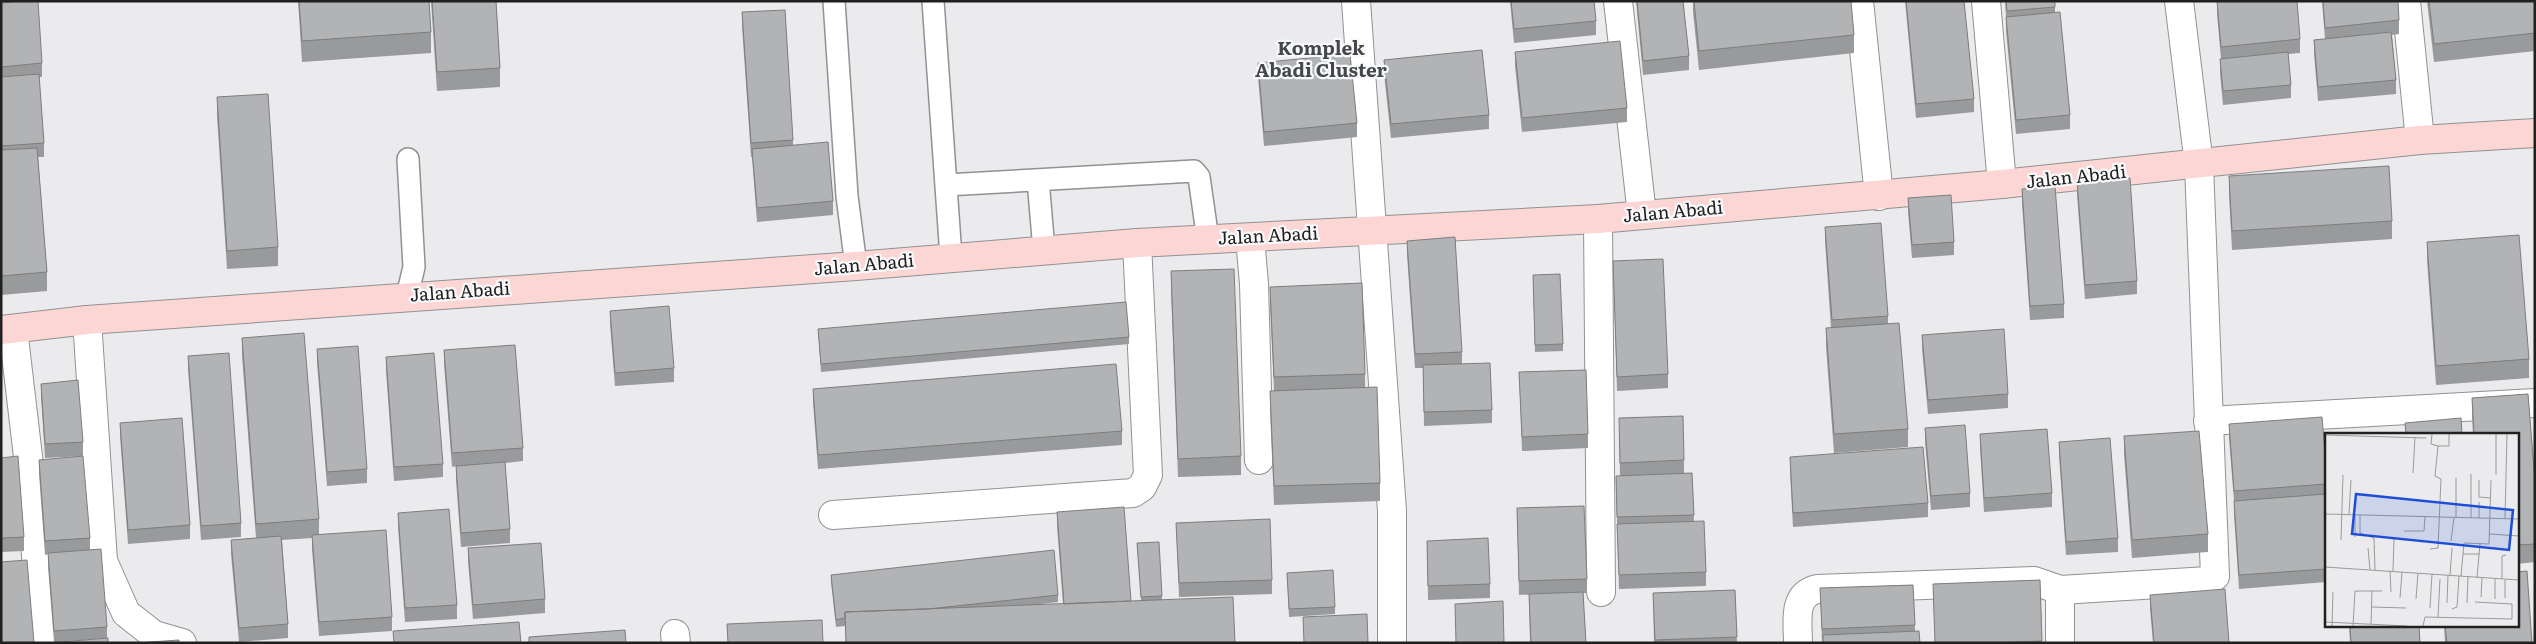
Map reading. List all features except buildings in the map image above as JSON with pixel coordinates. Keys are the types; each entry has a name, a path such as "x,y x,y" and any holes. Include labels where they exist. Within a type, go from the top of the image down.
{"street":[{"path":"1356,1 1392,511 1392,643"},
{"path":"1618,1 1642,215"},
{"path":"1859,1 1879,196"},
{"path":"1986,1 2002,184"},
{"path":"1798,643 1800,601 1806,592 1817,589 2034,581 2060,590 2212,580 2215,573 2199,165 2179,1"},
{"path":"2406,1 2420,140"},
{"name":"Jalan Abadi","path":"7,329 88,320 407,296 856,266 1137,243 1642,215 1879,196 2199,165 2420,140 2535,133"},
{"path":"1598,218 1601,592"},
{"path":"1250,238 1254,284 1259,460"},
{"path":"834,515 1133,493 1142,487 1148,475 1137,243"},
{"path":"88,320 103,561 126,613 154,636 182,643"},
{"path":"7,329 31,482 42,643"},
{"path":"2208,421 2535,403"},
{"path":"2060,590 2060,643"}],"lane":[{"path":"834,1 847,196 856,266"},
{"path":"933,1 951,257"},
{"path":"407,296 414,267 408,159"},
{"path":"946,185 1194,172 1199,177 1208,240"},
{"path":"1038,180 1044,250"}],"district":[{"name":"Komplek Abadi Cluster","path":"1321,59"}]}
